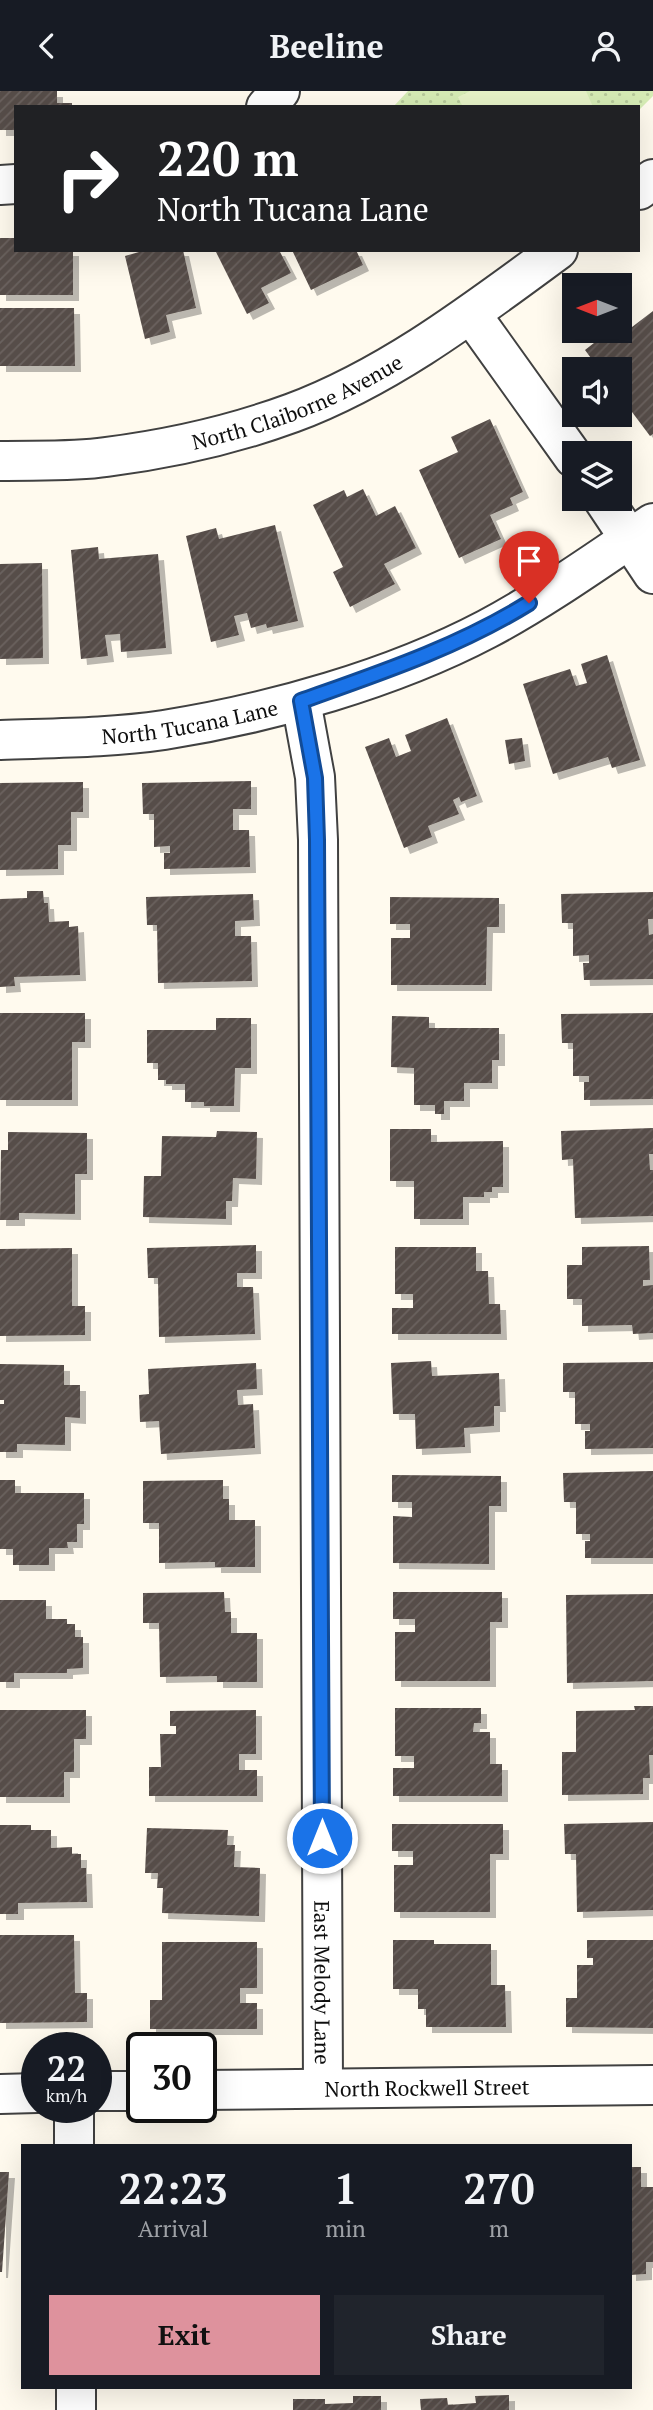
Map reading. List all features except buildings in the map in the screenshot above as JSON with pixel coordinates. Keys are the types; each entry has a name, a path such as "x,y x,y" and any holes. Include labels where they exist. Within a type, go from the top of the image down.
{"street":[{"path":"268,105 280,91"},
{"name":"North Claiborne Avenue","path":"0,461 103,458 177,446 281,417 359,382 471,314 555,252"},
{"path":"471,314 562,441"},
{"path":"618,511 642,530 653,574"},
{"name":"North Tucana Lane","path":"0,740 96,737 164,730 301,701 436,652 488,628 642,530"},
{"name":"East Melody Lane","path":"301,701 315,778 317,840 323,2088"},
{"name":"North Rockwell Street","path":"217,2090 653,2085"},
{"path":"0,2094 21,2093"},
{"path":"74,2123 74,2144"},
{"path":"76,2389 76,2410"}],"green space":[{"path":"408,91 653,91 653,96 640,109 640,105 395,105"},
{"path":"470,91 586,91 592,105 462,105 458,97"}],"route":[{"path":"322,1838 317,840 315,778 301,701 436,652 488,628 529,603"}]}
